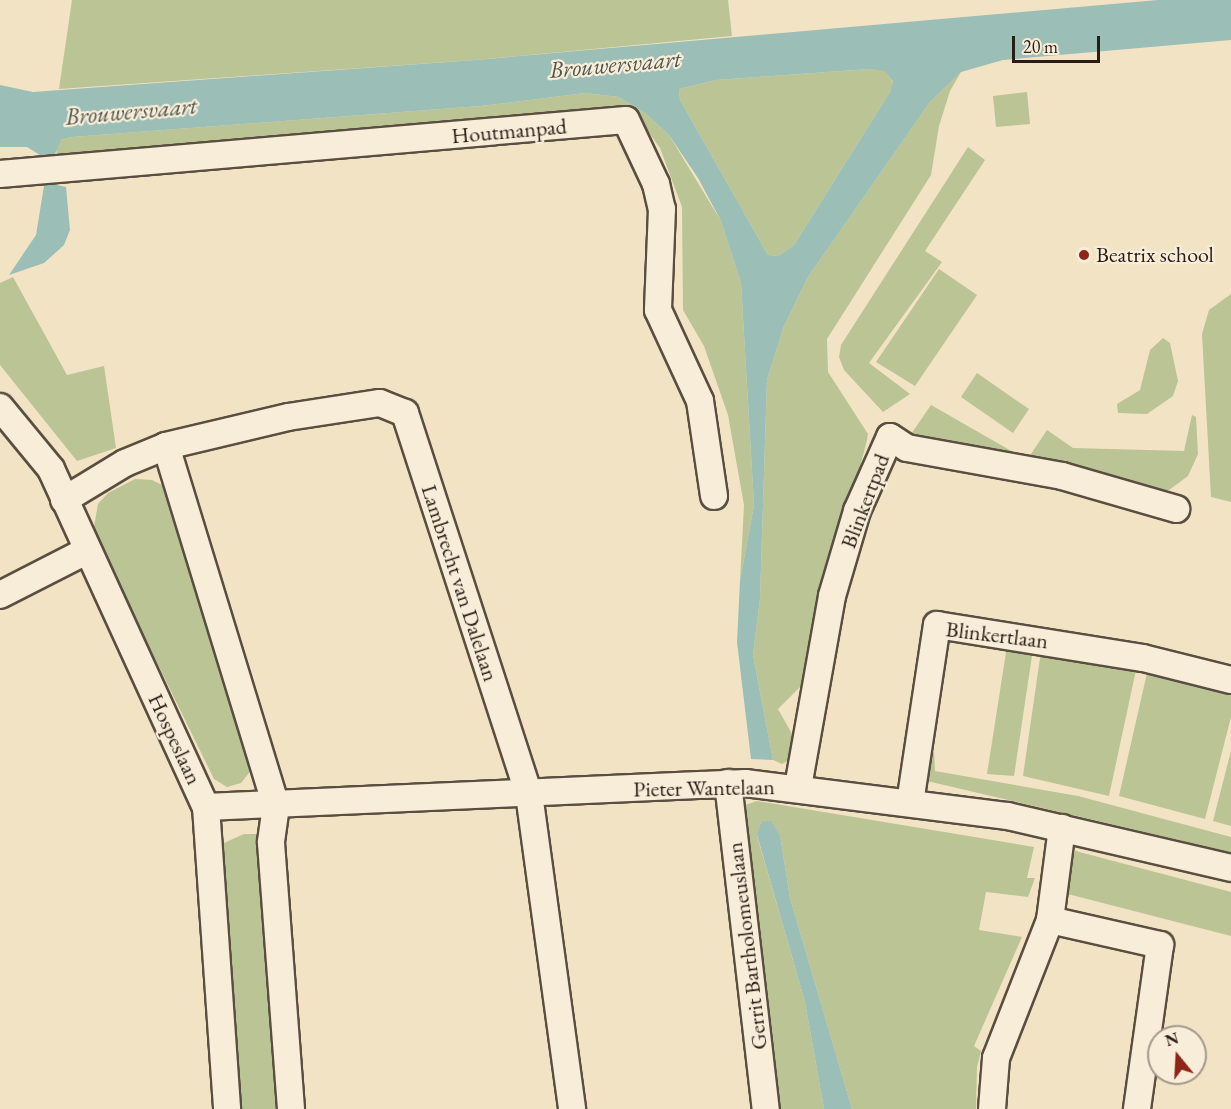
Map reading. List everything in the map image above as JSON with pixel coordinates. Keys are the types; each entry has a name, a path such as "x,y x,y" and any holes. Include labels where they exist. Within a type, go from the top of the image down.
{"street":[{"name":"Houtmanpad","path":"0,174 626,120 656,184 662,209 658,310 700,401 714,496"},
{"name":"Lambrecht van Dalelaan","path":"64,500 125,463 166,446 288,417 380,403 405,413 529,794 572,1109"},
{"name":"Hospeslaan","path":"0,406 51,469 86,551 206,807 227,1109"},
{"name":"Blinkertpad","path":"798,787 832,596 857,511 890,437 907,448 1062,477 1176,509"},
{"path":"166,446 276,806 271,843 291,1109"},
{"path":"0,595 86,551"},
{"name":"Blinkertlaan","path":"910,803 937,625 1143,658 1231,680"},
{"name":"Pieter Wantelaan","path":"206,807 276,806 728,783 798,787 1008,816 1231,868"},
{"name":"Gerrit Bartholomeuslaan","path":"728,783 766,1109"},
{"path":"992,1109 996,1058 1050,920 1062,828"},
{"path":"1050,920 1160,945 1137,1109"}],"green space":[{"path":"72,0 728,0 732,36 475,60 59,89"},
{"path":"869,69 885,70 893,83 890,92 794,245 778,256 768,255 680,100 679,89 716,80"},
{"path":"961,72 950,91 939,126 931,175 827,339 828,372 868,434 802,685 778,709 796,741 795,757 782,764 773,760 753,655 760,599 767,380 784,326 808,277 930,102"},
{"path":"1027,92 1030,124 996,127 993,96"},
{"path":"585,93 619,97 645,113 669,135 721,221 741,283 754,505 740,581 744,505 728,415 704,346 683,310 682,207 660,148 644,126 78,166 58,164 56,148 61,140 72,137 481,106"},
{"path":"968,147 985,160 925,251 942,262 869,363 910,394 883,412 844,370 839,357 841,345"},
{"path":"939,269 977,295 915,386 876,362"},
{"path":"13,277 67,375 104,366 116,448 77,461 0,365 0,283"},
{"path":"1231,294 1231,502 1211,497 1202,334 1209,310"},
{"path":"1163,338 1170,343 1178,381 1173,396 1147,414 1118,413 1117,404 1140,390 1150,350"},
{"path":"977,373 1029,409 1013,433 961,397"},
{"path":"931,405 1027,460 1047,430 1073,448 1184,451 1192,415 1196,417 1198,454 1188,476 1169,490 1151,491 909,437"},
{"path":"135,479 152,480 168,488 252,769 241,783 227,787 214,779 93,532 98,504 108,493"},
{"path":"1007,646 1033,649 1014,776 987,774"},
{"path":"1041,651 1136,670 1109,796 1023,776"},
{"path":"1147,673 1231,694 1231,717 1205,819 1119,796"},
{"path":"934,751 935,771 1078,796 1231,837 1231,859 1183,841 927,781 928,761"},
{"path":"1231,751 1231,826 1213,821"},
{"path":"757,801 1034,847 1027,878 1035,878 1028,897 986,892 979,930 1022,937 974,1046 981,1051 977,1067 976,1109 852,1109 790,898 780,835 771,822 761,822 757,836 805,1002 824,1109 779,1109 742,806"},
{"path":"244,834 258,834 266,858 277,1109 236,1109 221,855 224,843"},
{"path":"1068,849 1231,892 1231,936 1060,892"}],"water":[{"name":"Brouwersvaart","path":"1158,0 1231,0 1231,40 1003,60 961,72 930,102 808,277 784,326 767,380 760,599 753,655 773,760 751,759 737,642 740,581 754,505 741,283 721,221 698,178 669,135 645,113 619,97 585,93 481,106 72,137 61,140 51,163 57,185 66,187 70,230 64,245 44,263 9,275 36,235 45,180 40,155 27,147 0,147 0,85 33,92 475,60","holes":["869,69 885,71 893,82 890,92 794,245 778,256 768,255 680,100 679,89 716,80"]},
{"path":"771,821 780,835 790,898 852,1109 824,1109 805,1002 757,835 761,822"}],"place":[{"name":"Beatrix school","path":"1084,255"}]}
